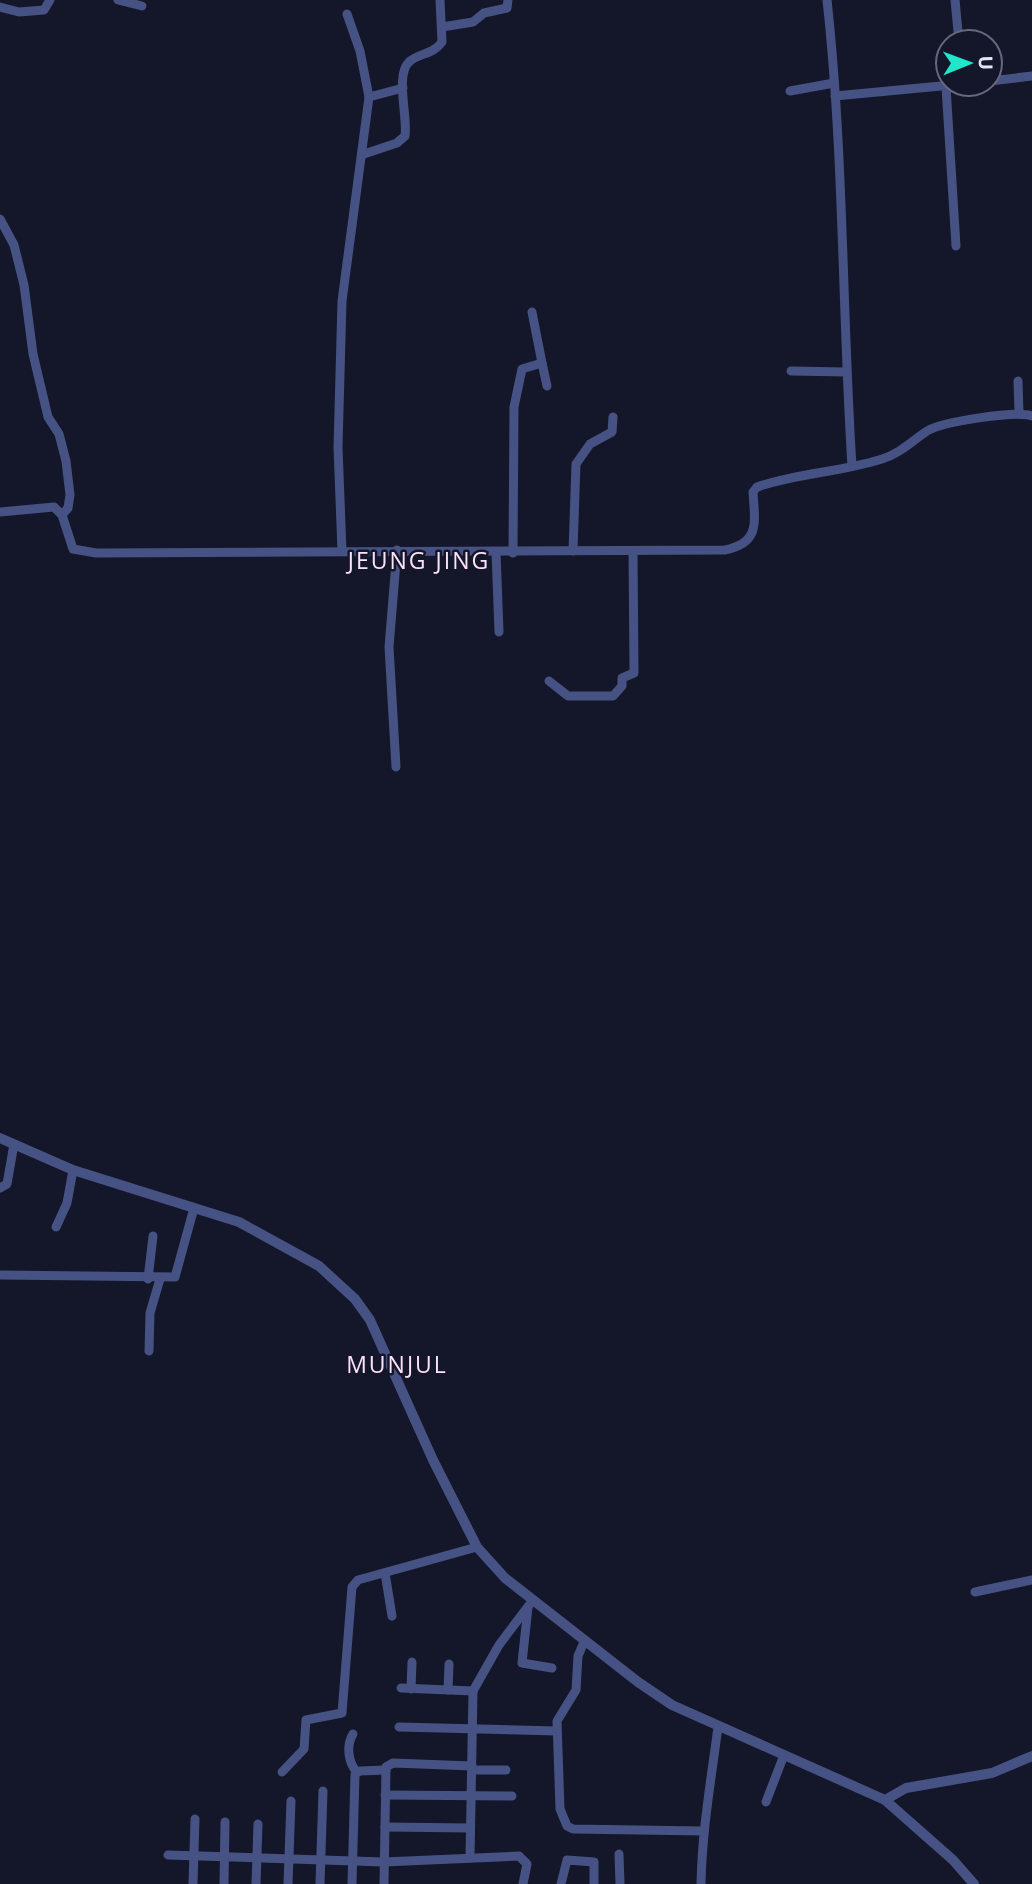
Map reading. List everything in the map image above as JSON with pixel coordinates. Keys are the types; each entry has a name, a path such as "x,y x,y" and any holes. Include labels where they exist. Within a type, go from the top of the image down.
{"street":[{"path":"0,7 19,12 44,10 50,0"},
{"path":"118,0 142,6"},
{"path":"364,154 397,143 405,136 405,66 411,60 438,49 442,43 440,0"},
{"path":"442,27 473,22 484,13 503,10 508,7 508,0"},
{"path":"827,0 840,163 846,372 852,466"},
{"path":"956,0 957,28"},
{"path":"342,551 338,447 342,301 364,154 369,97 360,51 347,14"},
{"path":"1004,79 1032,76"},
{"path":"790,90 834,83"},
{"path":"369,97 403,88"},
{"path":"835,96 934,88"},
{"path":"947,98 956,246"},
{"path":"0,219 13,245 24,285 33,354 48,417 58,434 66,461 70,495 62,514 69,543 78,552 513,552 739,547 746,543 753,531 753,492 757,488 852,466 904,450 938,426 1019,413 1032,416"},
{"path":"532,312 547,386"},
{"path":"513,552 514,408 522,369 542,363"},
{"path":"791,371 846,372"},
{"path":"1018,381 1019,413"},
{"path":"573,551 574,471 590,444 611,432 613,417"},
{"path":"0,512 48,506 62,514"},
{"path":"396,767 389,647 397,550"},
{"path":"549,681 568,696 613,695 622,686 622,677 634,673 634,551"},
{"path":"496,552 499,632"},
{"path":"0,1138 74,1170 239,1222 319,1265 355,1299 370,1320 433,1460 477,1547 505,1578 531,1602 672,1705 885,1800 953,1860 974,1884"},
{"path":"0,1188 7,1184 14,1144"},
{"path":"56,1227 67,1203 74,1170"},
{"path":"0,1275 175,1278 194,1208"},
{"path":"148,1279 153,1236"},
{"path":"149,1351 150,1313 160,1279"},
{"path":"282,1772 304,1748 306,1720 342,1713 352,1587 358,1580 477,1547"},
{"path":"385,1573 392,1616"},
{"path":"975,1592 1032,1580"},
{"path":"531,1602 522,1663 552,1668"},
{"path":"470,1858 473,1691 499,1645 531,1602"},
{"path":"584,1642 578,1656 576,1690 558,1715 560,1809 569,1828 703,1831"},
{"path":"411,1689 412,1662"},
{"path":"447,1690 449,1664"},
{"path":"401,1688 473,1691"},
{"path":"399,1727 557,1731"},
{"path":"701,1884 703,1831 708,1816 718,1727"},
{"path":"352,1884 357,1772 352,1766 349,1750 353,1734"},
{"path":"766,1802 783,1755"},
{"path":"885,1800 906,1788 992,1773 1032,1756"},
{"path":"357,1772 386,1770 393,1763 506,1770"},
{"path":"384,1884 386,1770"},
{"path":"320,1884 323,1791"},
{"path":"385,1795 512,1796"},
{"path":"288,1884 291,1801"},
{"path":"193,1884 195,1819"},
{"path":"224,1884 225,1822"},
{"path":"256,1884 258,1824"},
{"path":"385,1827 470,1828"},
{"path":"619,1853 620,1884"},
{"path":"168,1855 384,1862 519,1856 527,1864 523,1884"},
{"path":"561,1884 567,1860 594,1862 594,1884"}],"district":[{"name":"JEUNG JING","path":"419,561"},
{"name":"MUNJUL","path":"397,1365"}]}
